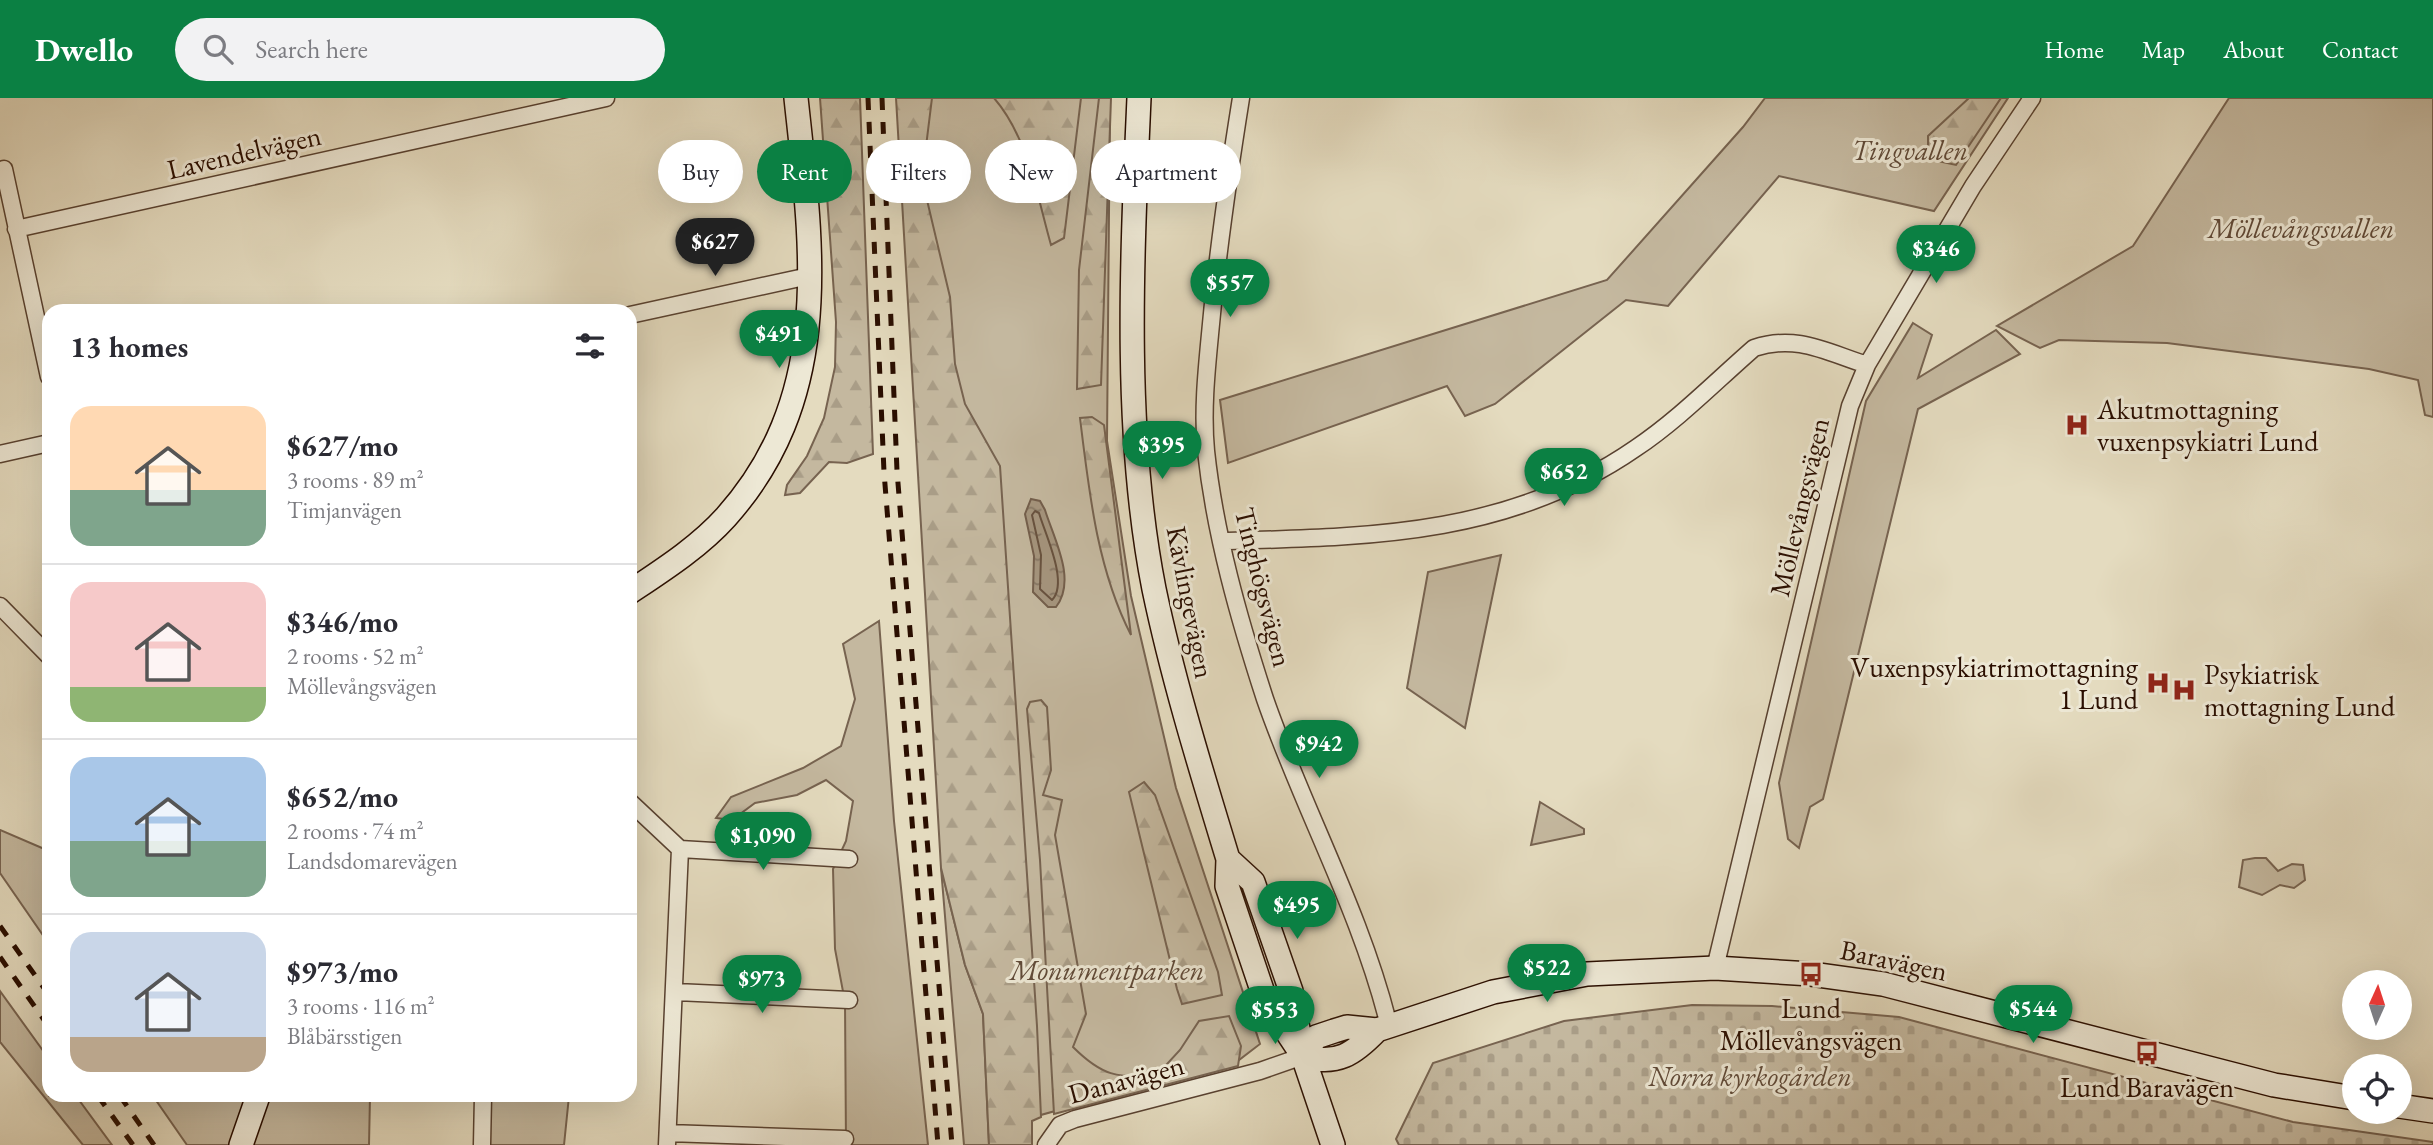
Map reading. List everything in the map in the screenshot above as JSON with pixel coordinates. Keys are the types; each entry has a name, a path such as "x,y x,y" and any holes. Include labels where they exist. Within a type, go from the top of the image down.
{"main road":[{"path":"637,587 695,546 724,520 755,482 773,451 790,408 806,355 809,276 796,98"},
{"name":"Kävlingevägen","path":"1139,98 1133,259 1136,429 1154,588 1178,688 1228,859 1253,882 1291,991 1303,1056 1334,1145"},
{"name":"Baravägen","path":"1303,1056 1323,1062 1357,1051 1383,1028 1493,992 1587,974 1715,968 1811,974 1883,984 2274,1085 2342,1096"},
{"path":"241,1145 256,1102"},
{"path":"2412,1108 2433,1111"}],"street":[{"name":"Lavendelvägen","path":"16,229 606,98"},
{"name":"Tinghögsvägen","path":"1241,98 1219,240 1205,390 1206,451 1222,541 1266,700 1345,890 1380,989 1383,1028"},
{"name":"Möllevångsvägen","path":"1715,968 1850,406 1867,365 1973,186 2032,98"},
{"path":"4,169 42,346"},
{"path":"637,313 809,276"},
{"path":"1222,541 1357,537 1424,530 1490,515 1561,489 1638,447 1754,348 1776,341 1815,347 1867,365"},
{"path":"0,454 42,445"},
{"path":"0,606 42,649"},
{"path":"637,809 680,849 849,859"},
{"path":"680,849 668,1139 845,1139"},
{"path":"676,992 849,1000"},
{"name":"Danavägen","path":"1047,1141 1060,1125 1075,1119 1260,1071 1303,1056"},
{"path":"482,1145 484,1102"}],"green space":[{"path":"820,98 860,98 873,454 847,463 829,462 800,493 785,495 787,485 807,456 824,418 835,367 836,322 828,203 852,203 852,140 823,140"},
{"path":"896,98 932,98 927,140 898,140"},
{"name":"Monumentparken","path":"904,98 1110,98 1110,140 1091,140 1091,203 1109,203 1107,441 1131,596 1176,788 1260,1044 1239,1060 1001,1126 914,203 971,203 971,140 908,140"},
{"path":"994,98 1081,98 1076,140 1019,140 1006,114"},
{"path":"1099,98 1111,98 1110,140 1094,140"},
{"name":"Tingvallen","path":"1765,98 2008,98 1934,211 1779,176 1668,306 1626,300 1495,404 1465,416 1447,386 1228,463 1220,400 1607,280 1743,127"},
{"path":"1969,98 2001,98 1956,165 1928,159 1928,136"},
{"name":"Möllevångsvallen","path":"2229,98 2433,98 2433,417 2425,415 2418,380 2369,369 2167,343 2059,340 2040,348 1997,326 2133,246"},
{"path":"1091,167 1091,203 1107,203 1101,385 1077,389 1079,270"},
{"path":"902,203 928,203 950,297 955,364 965,404 1000,466 1037,1026 1041,1117 1032,1121 1032,1145 989,1145 983,1014 965,965 941,868"},
{"path":"1040,203 1068,203 1064,238 1051,245"},
{"path":"1913,323 1932,335 1918,378 1996,330 2020,354 1918,409 1823,799 1810,807 1799,848 1788,839 1779,783 1866,401"},
{"path":"1092,417 1104,425 1131,635 1110,584 1096,529 1080,418"},
{"path":"1501,555 1465,728 1407,688 1428,572"},
{"path":"879,621 894,821 928,1145 846,1145 845,1002 835,949 833,869 846,841 853,801 826,780 797,795 755,803 732,820 716,818 731,797 803,768 841,746 855,699 843,644"},
{"path":"1041,700 1047,707 1051,770 1043,795 1062,800 1055,835 1086,1014 1073,1047 1093,1064 1111,1073 1156,1076 1180,1050 1199,1021 1229,1016 1241,1046 1238,1066 1054,1114 1040,860 1027,709 1030,702"},
{"path":"1144,782 1155,795 1218,972 1222,995 1182,1004 1129,792"},
{"path":"1540,802 1584,829 1584,834 1531,845"},
{"path":"0,830 42,848 42,934 0,873"},
{"path":"2266,858 2278,871 2292,864 2303,865 2305,880 2294,888 2280,885 2262,895 2239,887 2243,860"},
{"path":"941,868 965,965 983,1014 989,1145 964,1145"},
{"path":"0,991 42,1049 42,1094 0,1042"},
{"name":"Norra kyrkogården","path":"1692,1005 1772,1006 1899,1017 2293,1122 2433,1142 2433,1145 1399,1145 1396,1139 1433,1063 1564,1021"},
{"path":"48,1102 80,1102 112,1145 83,1145"},
{"path":"157,1102 370,1102 369,1145 187,1145"},
{"path":"483,1102 568,1102 564,1145 482,1145"}],"water":[{"path":"1031,499 1040,501 1045,510 1062,559 1064,585 1056,607 1048,607 1033,592 1034,556 1025,514"}],"railway":[{"path":"868,98 884,472 938,1145"},
{"path":"882,98 897,471 952,1145"},
{"path":"0,926 42,985"},
{"path":"0,957 42,1017"},
{"path":"102,1102 133,1145"},
{"path":"124,1102 154,1145"}],"place":[{"name":"Akutmottagning vuxenpsykiatri Lund","path":"2077,425"},
{"name":"Vuxenpsykiatrimottagning 1 Lund","path":"2158,683"},
{"name":"Psykiatrisk mottagning Lund","path":"2184,690"},
{"name":"Lund Möllevångsvägen","path":"1811,974"},
{"name":"Lund Baravägen","path":"2147,1053"}]}
